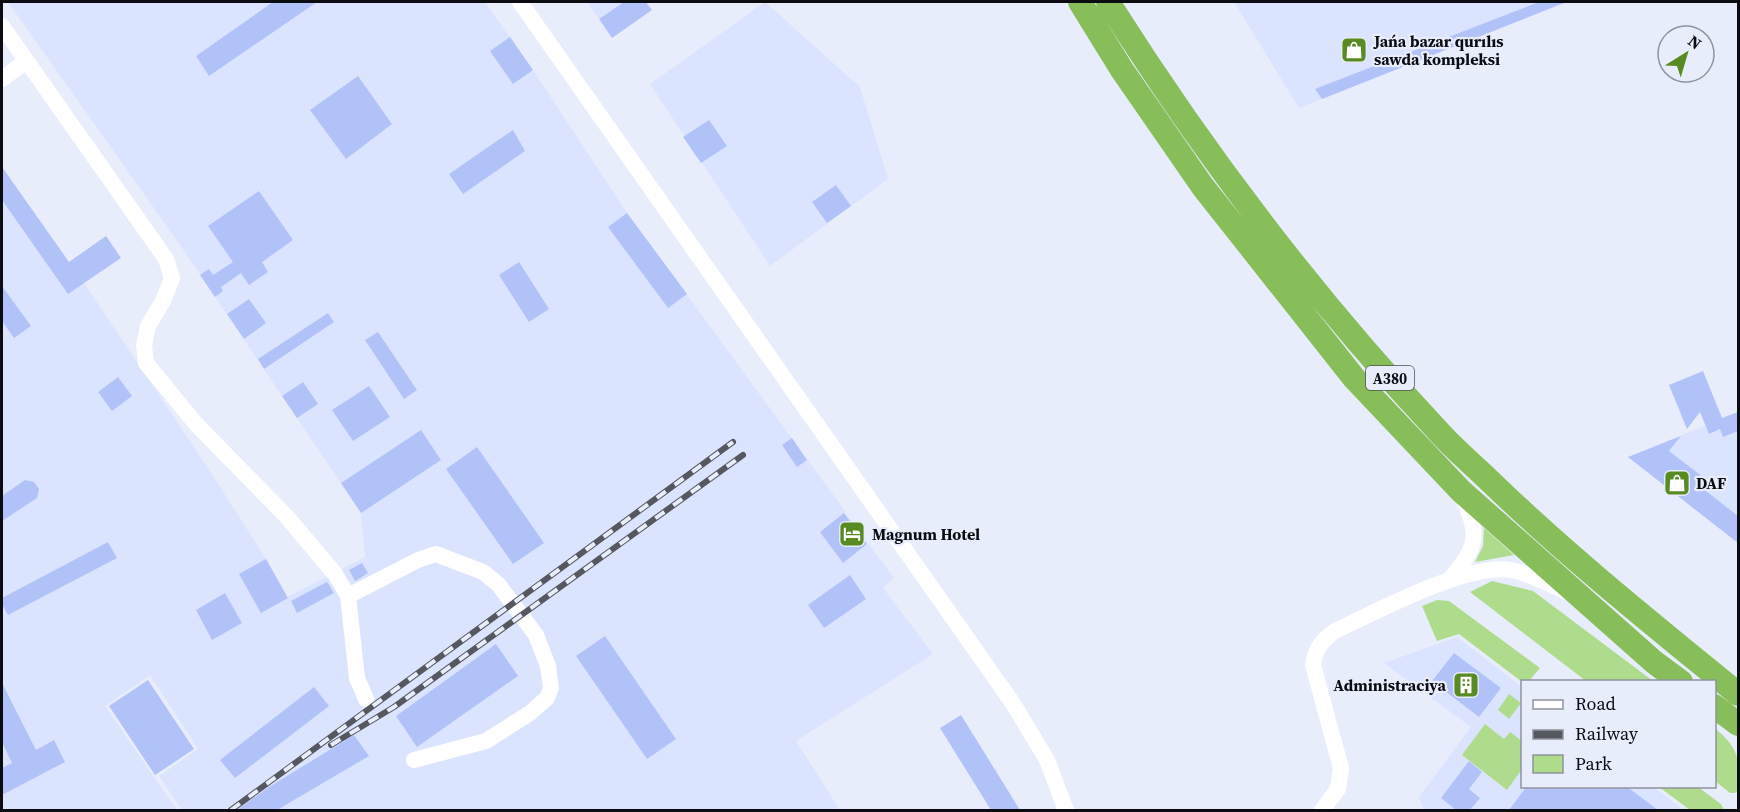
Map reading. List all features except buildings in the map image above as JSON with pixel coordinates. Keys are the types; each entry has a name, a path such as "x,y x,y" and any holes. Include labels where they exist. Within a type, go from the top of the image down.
{"highway":[{"name":"A380","path":"1080,2 1122,70 1203,187 1354,378 1461,491 1654,662 1680,680"},
{"name":"A380","path":"1108,2 1151,69 1227,177 1319,294 1440,434 1527,517 1617,596 1738,693"},
{"path":"1386,411 1405,394"},
{"path":"1716,708 1738,724"}],"street":[{"path":"520,2 1014,705 1047,760 1066,810"},
{"path":"2,26 166,259 172,278 163,301 148,327 144,345 146,363 196,424 287,517 335,574 348,596 357,678 366,699"},
{"path":"2,79 26,62"},
{"path":"1449,580 1464,562 1473,545 1474,522 1461,491"},
{"path":"348,596 418,560 436,554 483,572 498,584 536,635 548,666 551,688 548,698 530,713 486,741 414,760"},
{"path":"1322,810 1338,789 1341,768 1313,665 1316,651 1323,640 1335,631 1449,580 1483,570 1511,570 1583,599"}],"shaded area":[{"path":"8,2 485,2 533,70 627,213 894,578 883,588 933,654 796,741 840,810 182,810 159,776 198,749 150,675 105,706 177,810 2,810 2,167 84,283 217,482 266,559 287,597 365,557 361,513 180,245"},
{"path":"587,2 624,2 599,19"},
{"path":"765,2 860,87 888,179 770,266 650,84"},
{"name":"Jańa bazar qurılıs sawda kompleksi","path":"1234,2 1568,2 1299,108"},
{"path":"1738,412 1738,543 1628,457"},
{"path":"1457,637 1521,686 1521,788 1654,788 1684,810 1424,810 1419,797 1471,727 1384,663"}],"green space":[{"path":"1484,528 1514,555 1475,562 1483,546"},
{"path":"1492,581 1533,591 1652,680 1585,680 1470,592"},
{"path":"1437,600 1449,601 1540,668 1530,680 1521,681 1459,634 1437,641 1422,606"},
{"path":"1509,694 1521,703 1509,719 1498,710"},
{"path":"1485,724 1504,739 1510,732 1521,740 1521,770 1507,790 1462,755"},
{"path":"1716,729 1734,749 1738,762 1738,790 1730,793 1716,782"},
{"path":"1660,788 1699,788 1721,804 1724,810 1690,810"}],"railway":[{"path":"231,810 733,442"},
{"path":"331,745 394,707 743,455"}],"place":[{"name":"Jańa bazar qurılıs sawda kompleksi","path":"1354,50"},
{"name":"DAF","path":"1677,483"},
{"name":"Magnum Hotel","path":"852,534"},
{"name":"Administraciya","path":"1466,685"}]}
